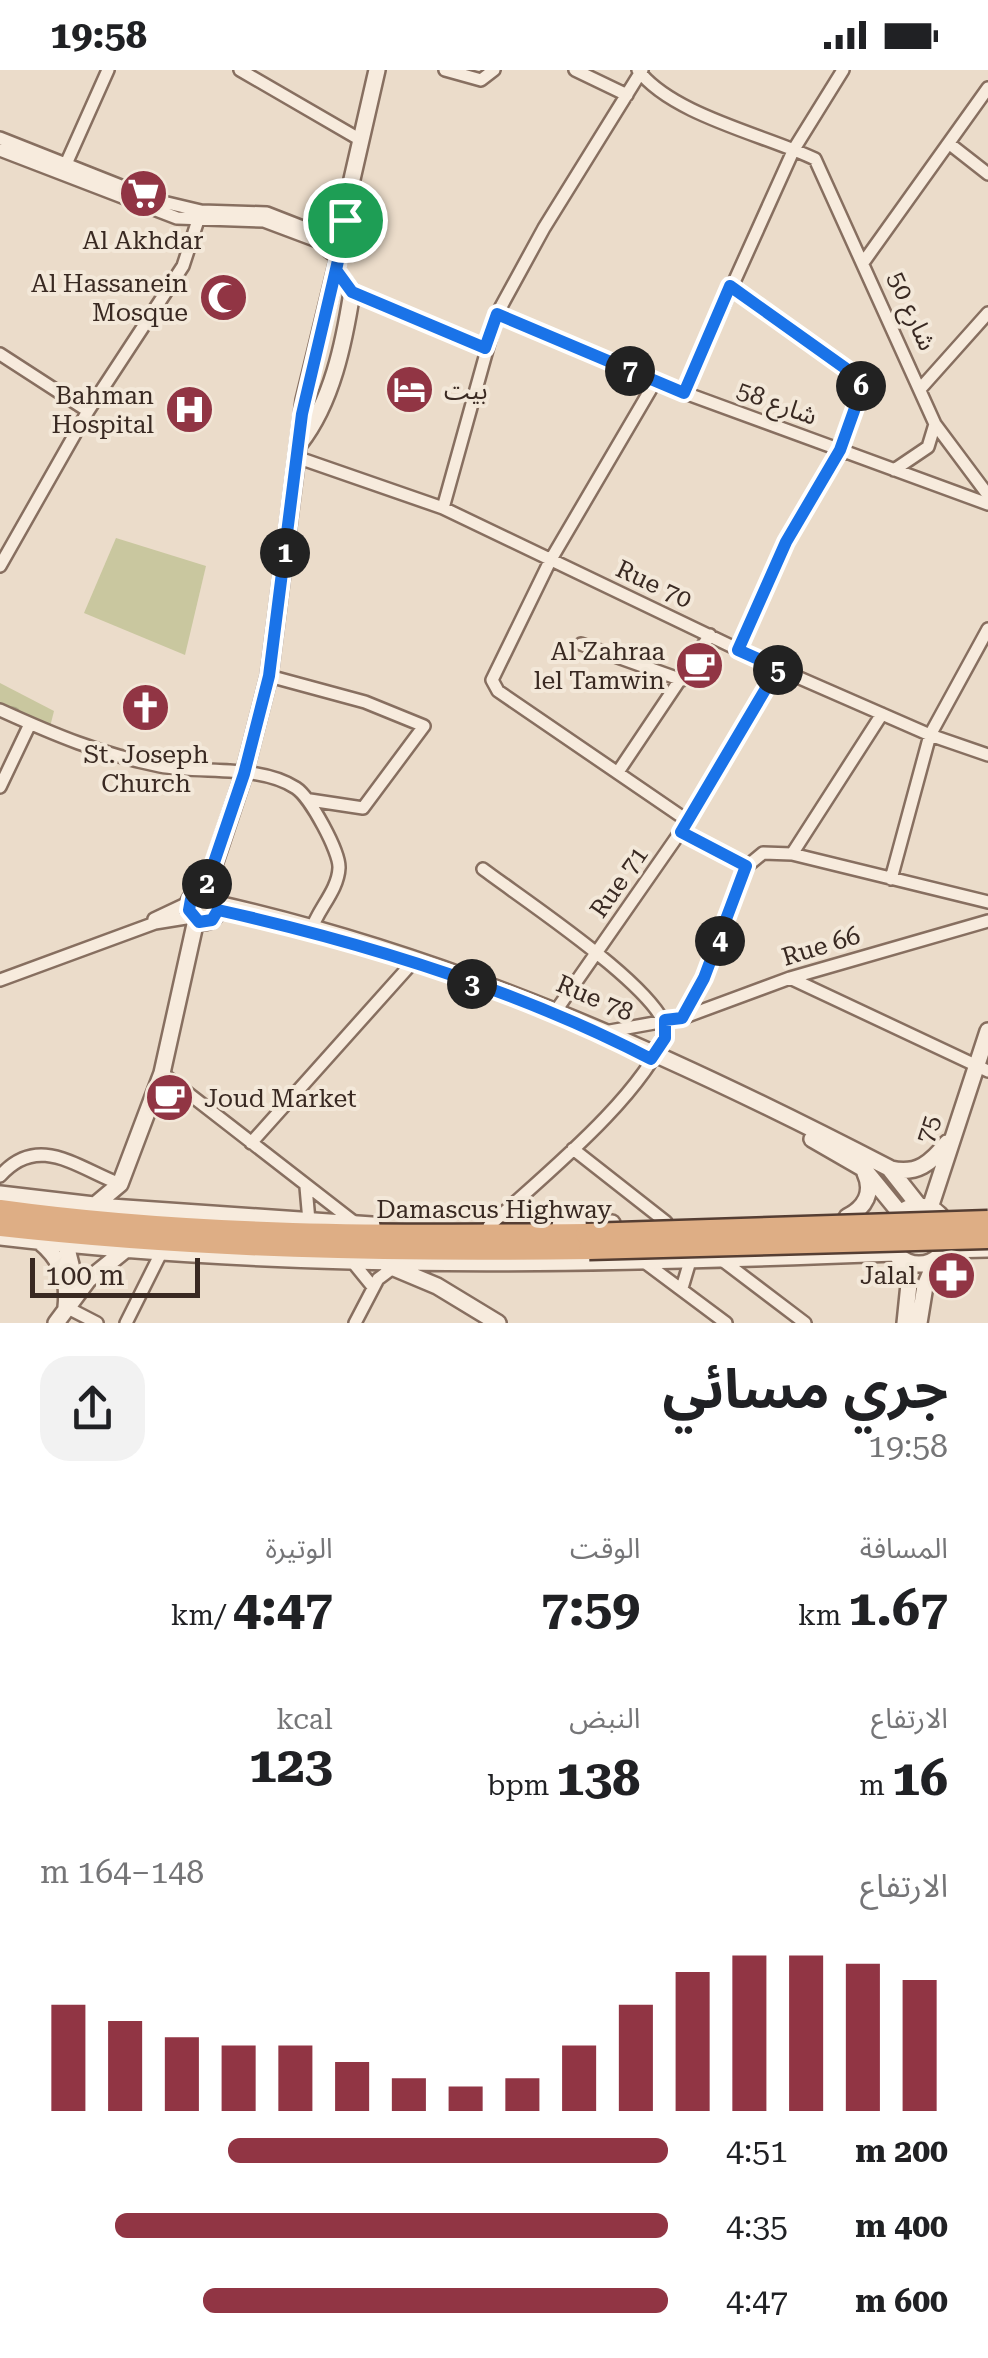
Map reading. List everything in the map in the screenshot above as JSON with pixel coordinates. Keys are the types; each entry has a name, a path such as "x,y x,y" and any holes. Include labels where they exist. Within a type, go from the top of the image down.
{"highway":[{"name":"Damascus Highway","path":"0,1210 398,1252"},
{"name":"Damascus Highway","path":"0,1226 159,1242 398,1252 988,1222"},
{"name":"Damascus Highway","path":"588,1242 988,1238"}],"street":[{"path":"240,70 358,138"},
{"path":"95,1205 120,1184 162,1074 203,913 204,892 244,774 269,676 304,400 336,270 336,242 358,138 377,70"},
{"path":"446,70 481,80 494,70"},
{"path":"574,70 627,95"},
{"path":"684,393 794,149 843,70"},
{"path":"443,508 497,314 544,228 640,71 682,103 794,149"},
{"path":"66,164 103,72"},
{"path":"865,260 952,145 988,88"},
{"path":"0,138 200,217"},
{"path":"952,145 988,174"},
{"name":"شارع 50","path":"794,149 816,159 936,424 988,495"},
{"path":"0,150 156,211 264,221 336,242"},
{"path":"0,566 88,411 184,266 200,217"},
{"path":"336,270 352,292 485,348"},
{"path":"730,286 859,378 860,394 839,450 786,542 738,650"},
{"path":"299,451 322,405 344,340 352,292"},
{"path":"921,388 988,313"},
{"name":"شارع 58","path":"497,314 654,382 988,504"},
{"path":"0,354 88,411"},
{"path":"654,382 550,560 492,680 498,691 618,772 685,826 746,866"},
{"path":"894,470 928,447 936,424"},
{"name":"Rue 70","path":"299,451 443,508 738,650 930,735 988,755"},
{"path":"891,879 930,735 988,629"},
{"path":"618,772 710,636"},
{"path":"581,644 682,680"},
{"name":"Rue 71","path":"555,1012 685,826 778,668"},
{"path":"269,676 365,702 424,726 362,808 331,800 310,800"},
{"path":"0,710 104,754 177,768 244,774 294,787 310,800 339,860 340,872 312,928"},
{"path":"792,854 882,714"},
{"path":"0,787 30,724"},
{"path":"682,1018 704,978 746,866 764,853 792,854 988,902"},
{"path":"483,869 644,992 665,1020 666,1032 653,1056 573,1149 489,1226"},
{"path":"0,980 137,929 203,913 312,928 555,1012 889,1168 913,1171 925,1166 952,1136"},
{"name":"Rue 66","path":"610,1031 682,1018 790,978 988,921"},
{"name":"Rue 78","path":"312,928 425,960 610,1031 653,1056"},
{"path":"251,1143 413,962"},
{"path":"790,978 982,1068"},
{"name":"75","path":"930,1210 952,1136 982,1068 988,1031"},
{"path":"162,1074 357,1224"},
{"path":"799,1126 864,1169 898,1215"},
{"path":"573,1149 666,1222"},
{"path":"0,1176 18,1158 40,1153 120,1184 129,1208"},
{"path":"889,1168 948,1232 905,1323"},
{"path":"847,1217 858,1212 869,1192 864,1169"},
{"path":"306,1187 309,1221"},
{"path":"0,1194 129,1208 357,1224 489,1226 847,1217 930,1210 988,1213"},
{"path":"898,1215 890,1232 916,1295 919,1323"},
{"path":"0,1237 124,1251 372,1260 690,1261 897,1255 921,1264 940,1254 988,1249"},
{"path":"39,1242 60,1263 68,1292 66,1307"},
{"path":"66,1244 78,1292"},
{"path":"56,1323 78,1292 124,1251"},
{"path":"372,1260 398,1252"},
{"path":"398,1252 437,1286 498,1323"},
{"path":"355,1323 373,1287 398,1252"},
{"path":"126,1323 161,1253"},
{"path":"348,1258 373,1287"},
{"path":"750,1278 756,1258"},
{"path":"437,1286 443,1274 442,1260"},
{"path":"722,1260 805,1323"},
{"path":"457,1298 455,1280 470,1261"},
{"path":"643,1261 726,1323"},
{"path":"682,1288 690,1261"},
{"path":"66,1307 97,1323"}],"green space":[{"path":"116,538 206,566 185,655 84,613"},
{"path":"0,683 54,711 50,727 0,704"}],"place":[{"name":"Al Akhdar","path":"143,194"},
{"name":"Al Hassanein Mosque","path":"223,297"},
{"name":"بيت","path":"409,390"},
{"name":"Bahman Hospital","path":"189,409"},
{"name":"Al Zahraa lel Tamwin","path":"700,665"},
{"name":"St. Joseph Church","path":"146,708"},
{"name":"Joud Market","path":"169,1098"},
{"name":"Jalal","path":"951,1275"}],"route":[{"path":"345,220 346,201 328,245 332,252 340,252 336,270 352,292 485,348 497,314 684,393 730,286 859,378 860,394 840,450 814,501 786,542 738,650 778,668 681,832 746,866 704,978 682,1018 665,1020 665,1038 651,1059 604,1035 413,962 311,931 218,910 212,920 199,922 189,910 191,899 204,892 244,774 269,676 302,414 322,316 340,252 346,247 345,220"}]}
